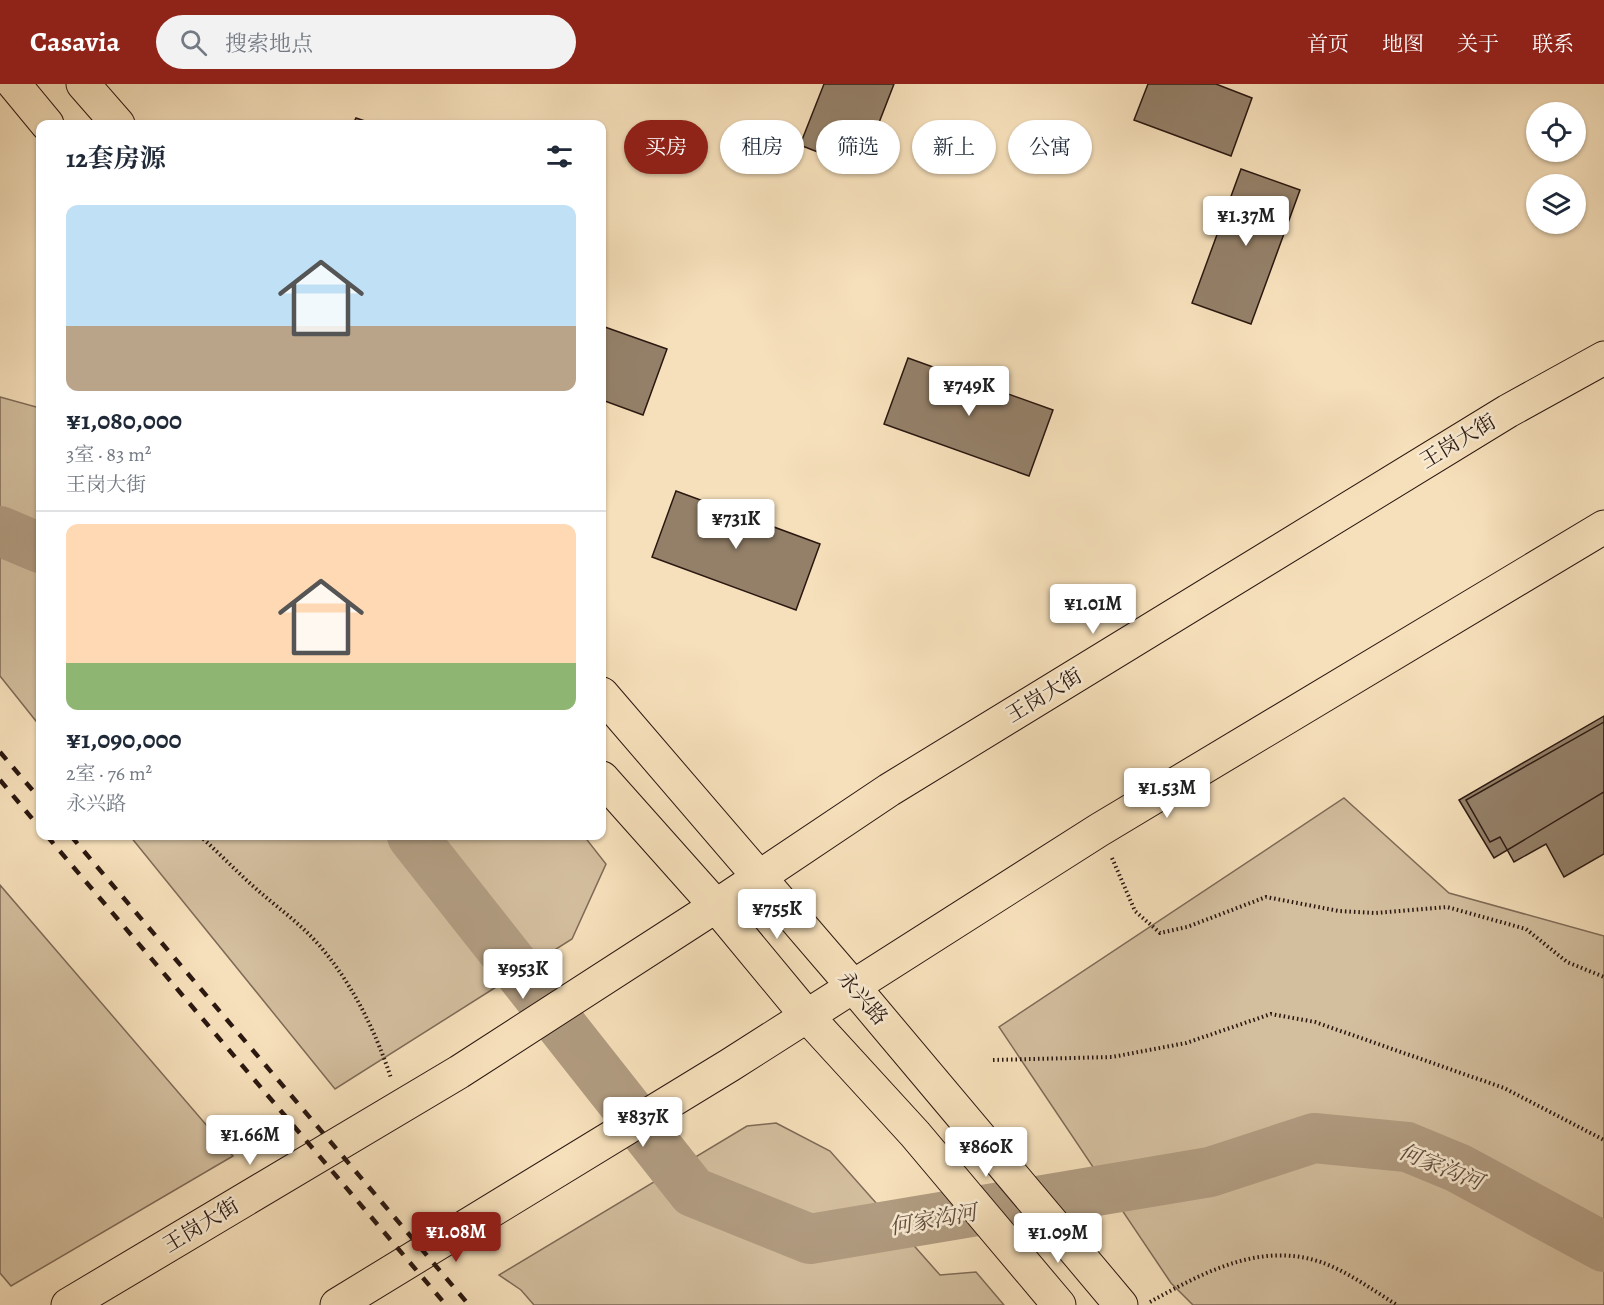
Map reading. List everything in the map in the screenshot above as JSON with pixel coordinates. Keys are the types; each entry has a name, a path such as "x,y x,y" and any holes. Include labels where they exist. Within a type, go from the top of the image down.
{"main road":[{"path":"14,84 44,120"},
{"path":"83,84 114,120"},
{"name":"王岗大街","path":"68,1305 459,1072 716,906 889,789 1508,411 1604,358"},
{"path":"337,1305 807,1016 852,985 970,914 1100,830 1604,527"},
{"name":"永兴路","path":"606,699 1072,1244 1135,1304"},
{"path":"606,782 716,906 807,1016 915,1134 1059,1305"}],"path":[{"path":"1100,830 1134,911 1160,933 1187,927 1266,897 1339,911 1375,913 1448,907 1526,929 1568,962 1604,978"},
{"path":"204,840 254,887 294,919 320,946 355,995 378,1038 400,1106"},
{"path":"993,1060 1112,1057 1186,1043 1271,1014 1315,1022 1504,1088 1604,1140"},
{"path":"1135,1304 1207,1271 1257,1256 1301,1257 1333,1266 1396,1305"}],"shaded area":[{"path":"0,397 36,407 36,721 0,676"},
{"path":"1344,798 1449,893 1604,936 1604,1305 1193,1305 1171,1283 999,1027"},
{"path":"133,840 587,840 606,864 572,939 335,1089"},
{"path":"0,885 233,1156 11,1286 0,1273"},
{"path":"776,1123 830,1151 940,1275 976,1272 1004,1305 534,1305 521,1290 499,1275 747,1126"}],"building":[{"path":"824,84 894,84 880,120 816,120 816,151 804,147 804,135"},
{"path":"1148,84 1216,84 1252,98 1231,156 1134,120"},
{"path":"1241,169 1300,190 1251,324 1192,303"},
{"path":"606,327 667,349 643,415 606,401"},
{"path":"908,358 1053,410 1029,476 884,424"},
{"path":"676,491 820,544 796,610 652,557"},
{"path":"1604,716 1604,792 1494,858 1459,800"},
{"path":"1604,722 1604,854 1564,877 1546,844 1514,862 1500,837 1490,842 1466,800"}],"waterway":[{"name":"何家沟河","path":"0,531 36,546"},
{"name":"何家沟河","path":"415,840 693,1192 810,1239 1210,1172 1314,1138 1407,1147 1458,1168 1604,1247"}],"railway":[{"path":"0,752 36,794"},
{"path":"0,780 36,823"},
{"path":"50,840 446,1305"},
{"path":"74,840 469,1305"}]}
